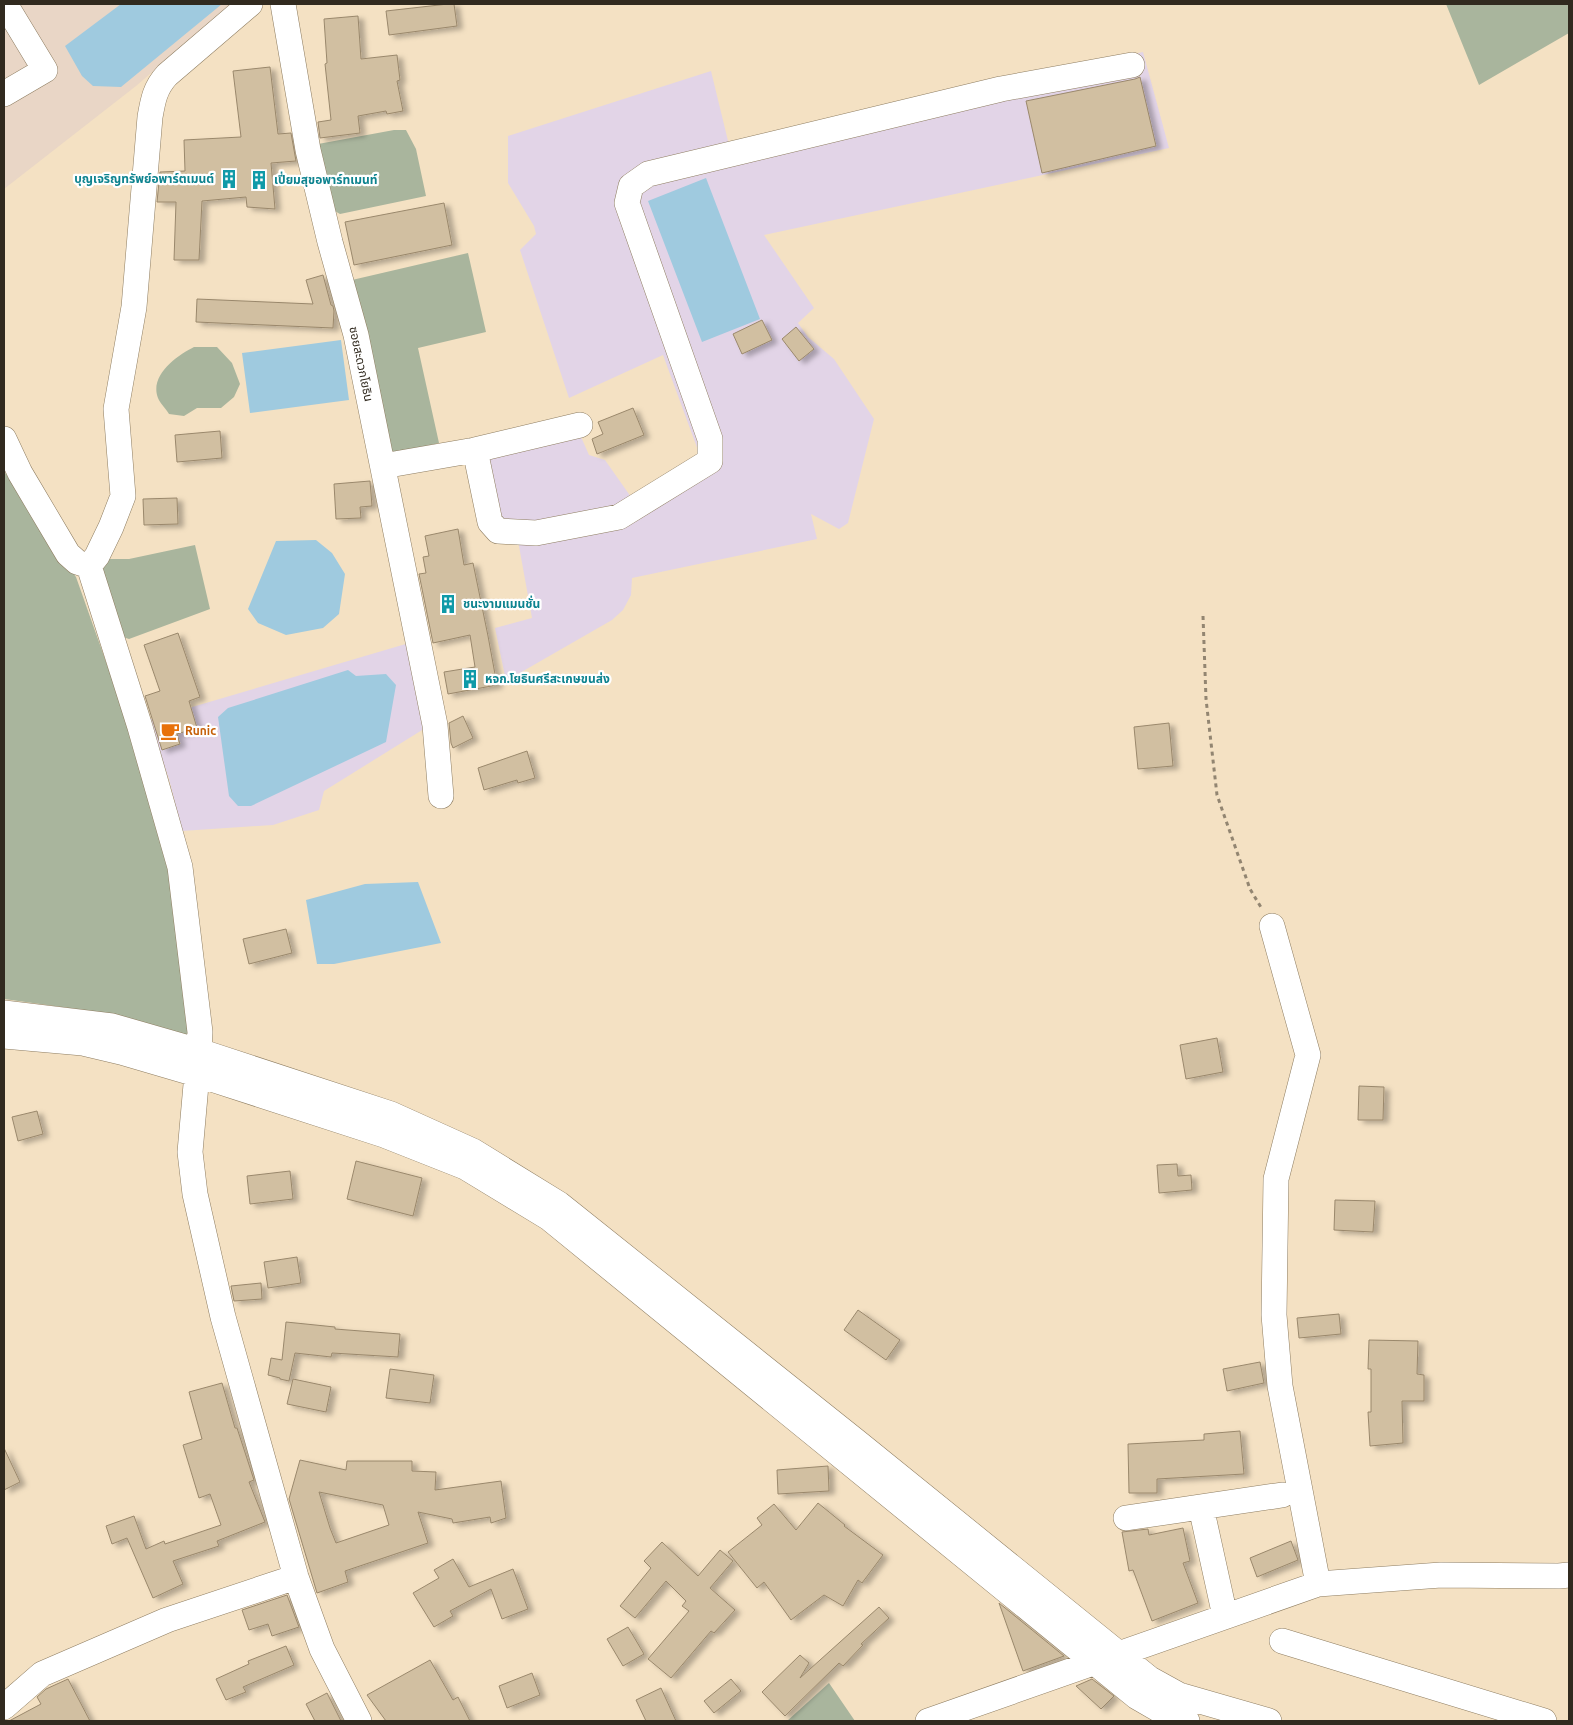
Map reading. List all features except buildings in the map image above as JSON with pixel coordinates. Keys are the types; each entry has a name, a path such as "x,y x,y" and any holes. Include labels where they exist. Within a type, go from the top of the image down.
{"street":[{"path":"4,94 45,70 5,4"},
{"path":"89,566 97,556 123,496 116,409 134,307 150,117 154,95 159,84 167,75 250,4"},
{"name":"ซอยสะดวกโยธิน","path":"283,4 308,150 330,242 356,335 435,725 441,796"},
{"path":"475,450 490,522 498,531 536,533 619,517 710,461 710,439 628,203 631,186 648,174 1001,89 1132,65"},
{"path":"383,466 475,450 580,425"},
{"path":"4,439 20,473 68,554 77,562 89,566"},
{"path":"89,566 140,727 180,867 200,1032 190,1152 195,1194 224,1317 296,1577 322,1648 359,1721"},
{"path":"1272,926 1308,1055 1276,1179 1274,1315 1280,1386 1318,1584"},
{"path":"4,1012 112,1026 198,1062 465,1167 549,1218 1107,1659 1136,1697 1170,1716 1187,1721"},
{"path":"4,1036 83,1043 122,1052 198,1062"},
{"path":"1126,1518 1282,1495"},
{"path":"1201,1507 1225,1616"},
{"path":"928,1721 1318,1584 1441,1575 1569,1575"},
{"path":"4,1707 42,1674 167,1620 296,1577"},
{"path":"1282,1641 1544,1721"},
{"path":"1107,1659 1150,1678 1179,1695 1269,1721"}],"path":[{"path":"1203,616 1206,699 1217,795 1250,889 1272,926"}],"shaded area":[{"path":"4,4 231,4 136,86 4,189"},
{"path":"1143,52 1169,148 764,235 814,308 798,323 808,337 834,359 874,419 848,523 839,529 811,514 817,539 632,578 631,595 623,610 612,620 506,681 495,628 532,618 515,524 497,517 487,450 578,430 589,455 605,460 631,497 699,453 663,355 569,398 520,250 536,234 534,226 508,183 508,136 711,71 729,145 937,94"},
{"path":"409,643 427,727 324,791 319,810 273,825 182,831 169,779 148,720"}],"green space":[{"path":"1446,4 1569,4 1569,33 1479,85"},
{"path":"394,130 406,130 416,149 426,196 340,214 333,210 318,144"},
{"path":"468,253 486,332 418,348 439,443 392,454 352,280"},
{"path":"194,347 217,347 232,363 240,384 234,397 221,408 197,408 184,416 169,414 158,398 156,390 158,381 161,374 173,361"},
{"path":"4,471 76,577 129,727 170,869 188,1035 112,1014 4,999"},
{"path":"195,545 210,609 129,639 123,637 101,570 108,559 129,559"},
{"path":"829,1683 855,1721 787,1721"}],"water":[{"path":"121,4 222,4 121,87 93,86 82,76 65,46"},
{"path":"706,178 760,319 702,342 648,201"},
{"path":"341,340 349,400 250,413 242,353"},
{"path":"316,540 332,553 345,574 339,614 323,628 286,635 258,623 248,609 276,541"},
{"path":"348,670 356,676 386,674 396,685 386,742 251,806 238,806 229,796 218,717 228,708"},
{"path":"418,882 441,943 334,964 317,964 306,900 365,884"}],"place":[{"name":"บุญเจริญทรัพย์อพาร์ตเมนต์","path":"229,179"},
{"name":"เปี่ยมสุขอพาร์ทเมนท์","path":"259,180"},
{"name":"ชนะงามแมนชั่น","path":"448,604"},
{"name":"หจก.โยธินศรีสะเกษขนส่ง","path":"470,679"},
{"name":"Runic","path":"170,731"}]}
